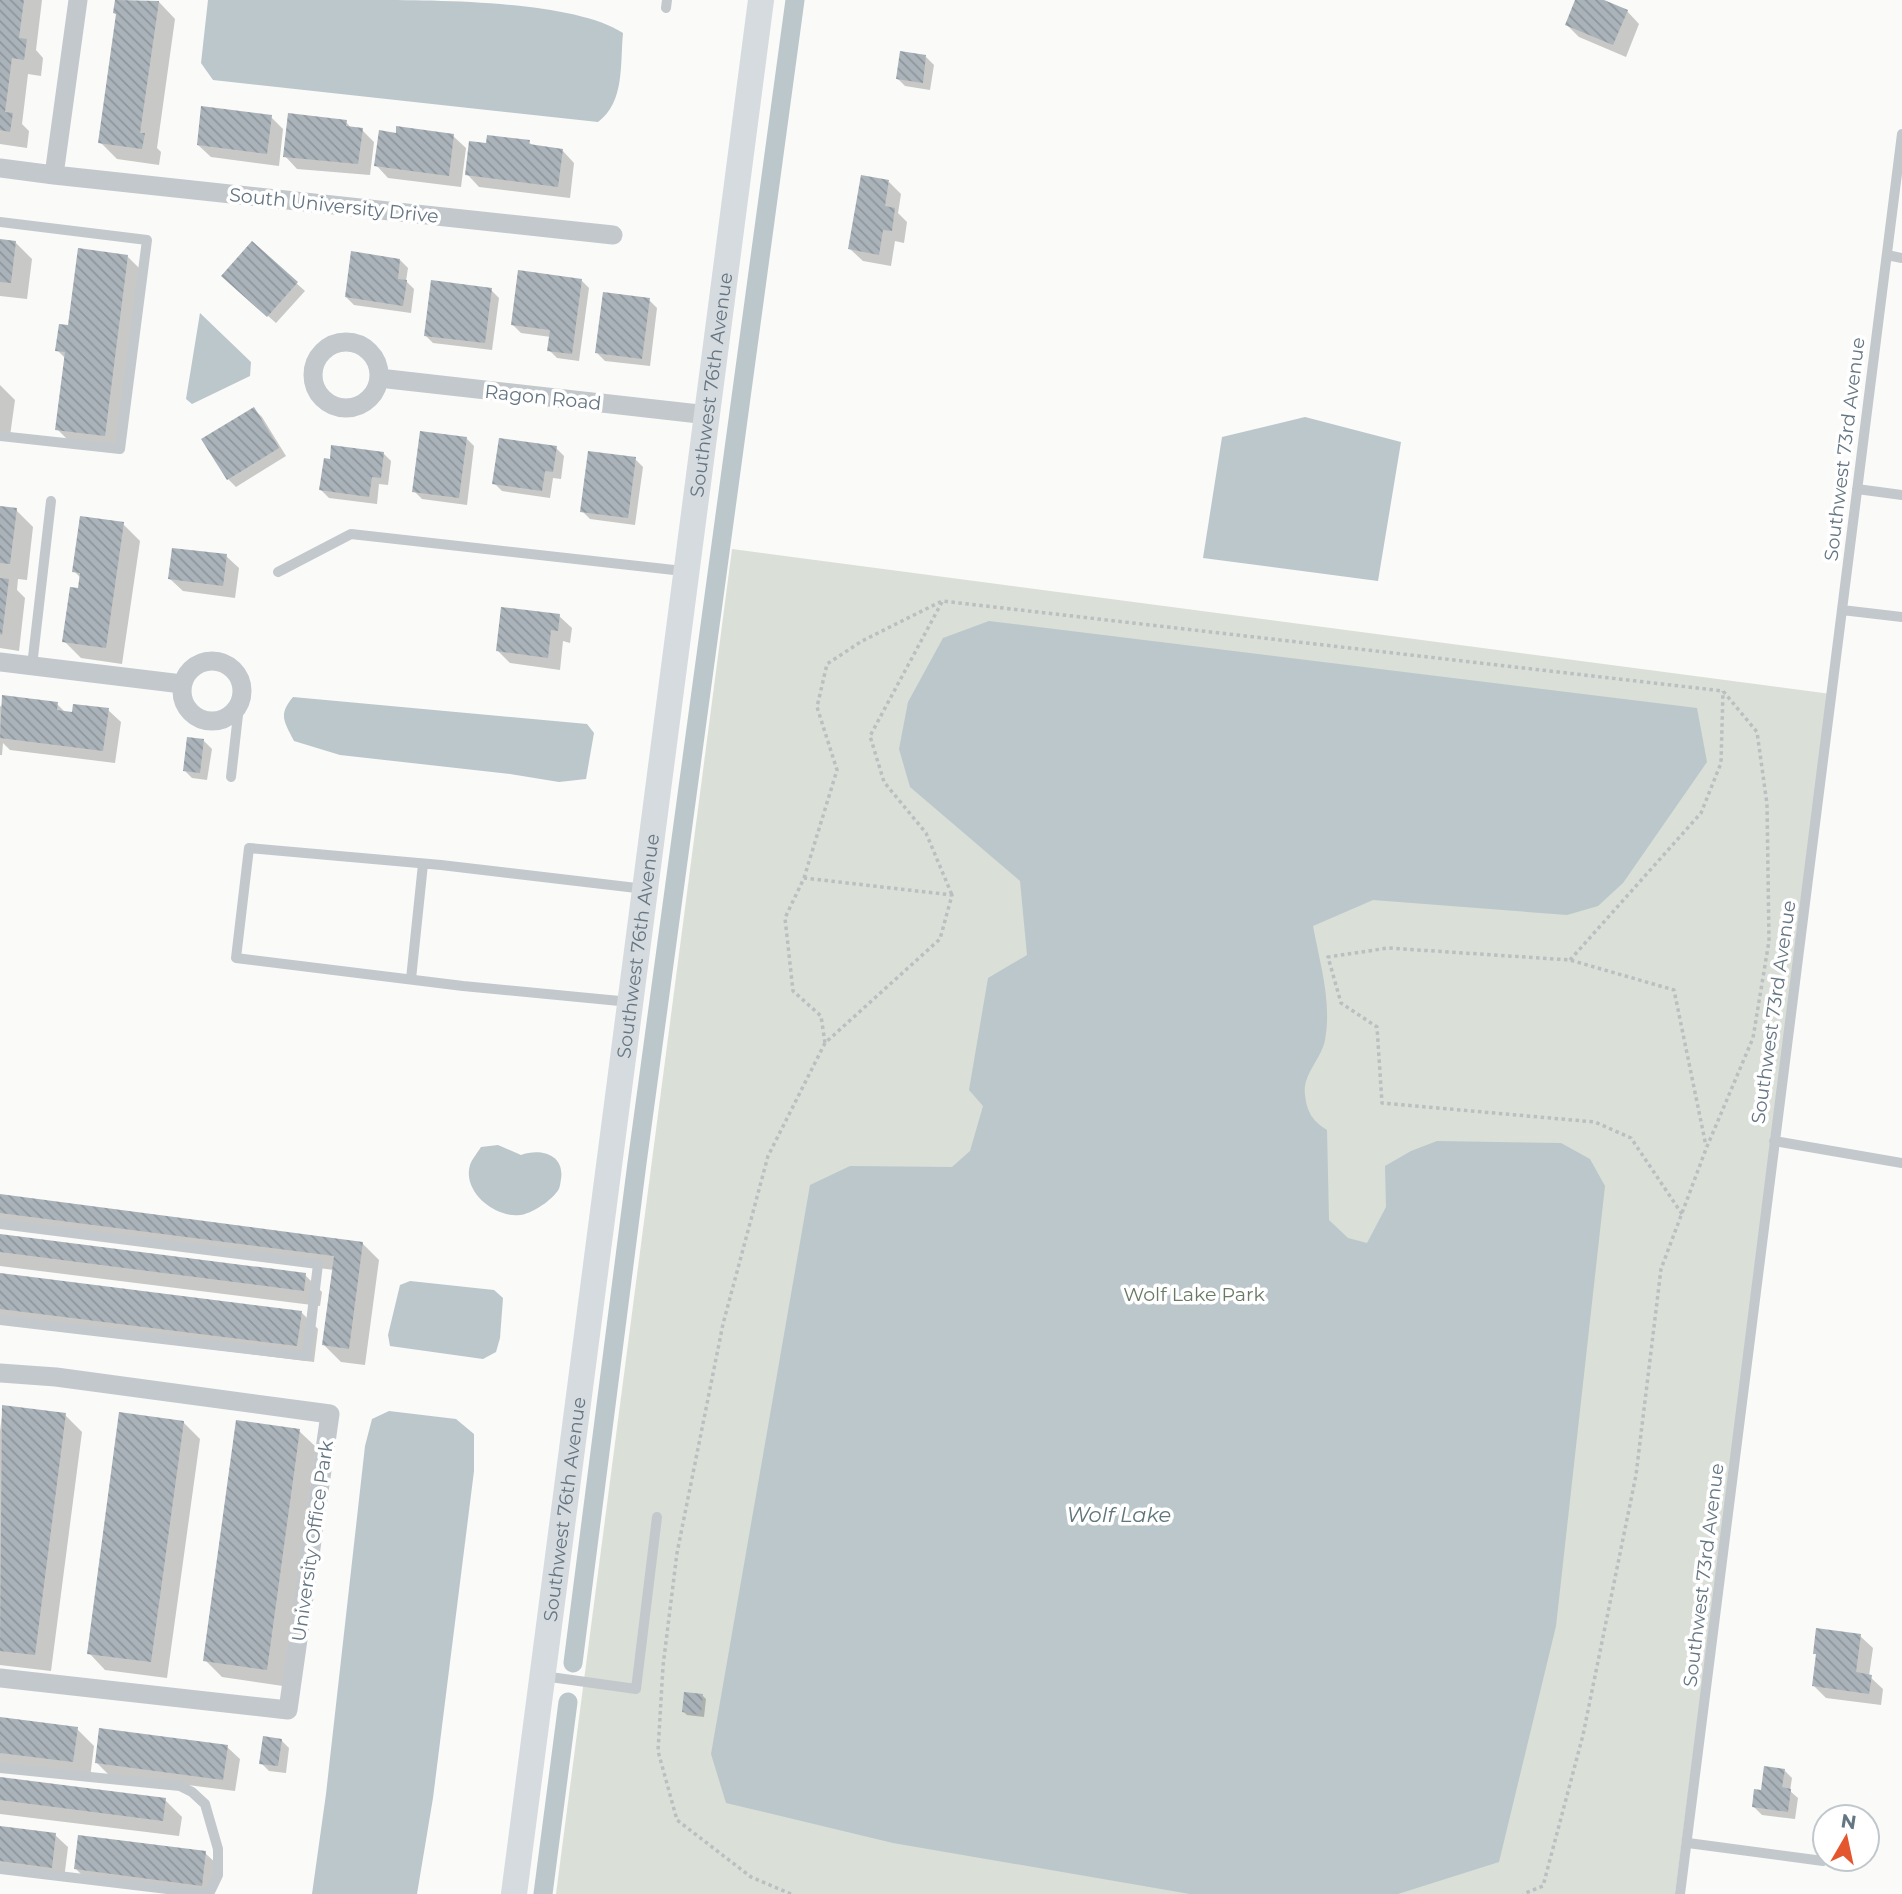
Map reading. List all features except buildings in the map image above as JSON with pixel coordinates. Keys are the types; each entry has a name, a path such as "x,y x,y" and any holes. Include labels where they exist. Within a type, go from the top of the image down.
{"street":[{"path":"54,175 78,0"},
{"name":"Southwest 76th Avenue","path":"514,1894 761,0"},
{"name":"South University Drive","path":"0,168 613,235"},
{"name":"Ragon Road","path":"379,378 708,415"},
{"path":"212,660 232,667 242,685 239,706 224,719 205,720 196,717 184,703 182,684 185,675 192,667 212,660"},
{"path":"0,662 182,684"},
{"name":"University Office Park","path":"0,1373 82,1380 330,1414 288,1710 0,1678"}],"lane":[{"name":"Southwest 73rd Avenue","path":"1680,1894 1902,134"},
{"path":"0,222 147,240 120,449 0,436"},
{"path":"1887,254 1902,258"},
{"path":"1857,489 1902,495"},
{"path":"32,666 51,501"},
{"path":"278,572 351,534 687,571"},
{"path":"1842,610 1902,617"},
{"path":"231,778 239,706"},
{"path":"631,1002 236,958 249,848 646,889"},
{"path":"411,979 423,864"},
{"path":"1774,1142 1902,1163"},
{"path":"0,1224 318,1264 307,1356 0,1320"},
{"path":"542,1676 636,1689 657,1517"},
{"path":"0,1768 180,1786 192,1792 205,1804 218,1849 218,1875 209,1894 0,1869"},
{"path":"1688,1843 1811,1859"}],"path":[{"path":"791,1894 751,1877 677,1819 658,1751 663,1665 677,1553 723,1324 768,1156 825,1043 940,939 952,895 926,833 884,782 870,736 942,601"},
{"path":"825,1043 821,1016 793,991 785,918 804,878 837,770 817,707 827,664 862,641 942,601 1723,691 1757,732 1767,804 1769,941 1753,1038 1706,1149 1661,1269 1636,1475 1583,1735 1543,1886 1523,1894"},
{"path":"1570,960 1701,813 1721,763 1723,691"},
{"path":"804,878 952,895"},
{"path":"1682,1214 1631,1138 1595,1122 1382,1103 1377,1027 1341,1003 1328,957 1388,948 1570,960 1674,990 1706,1149"}],"green space":[{"name":"Wolf Lake Park","path":"732,549 1831,694 1675,1894 556,1894"}],"water":[{"path":"208,0 464,2 537,8 571,14 600,22 623,33 620,82 613,104 598,122 213,80 201,63"},
{"path":"200,313 251,362 250,376 192,404 186,399"},
{"path":"1305,417 1401,442 1378,581 1203,558 1222,437"},
{"name":"Wolf Lake","path":"989,621 1697,708 1707,762 1623,883 1598,906 1567,915 1373,900 1313,926 1324,983 1327,1026 1323,1047 1306,1080 1305,1095 1312,1116 1327,1130 1329,1220 1348,1238 1367,1243 1386,1207 1385,1166 1411,1151 1437,1141 1561,1143 1590,1159 1605,1186 1556,1626 1499,1862 1398,1894 1190,1894 893,1843 726,1803 711,1754 810,1185 850,1166 952,1167 970,1151 983,1106 969,1090 988,978 1027,955 1020,881 910,787 899,749 908,702 943,638"},
{"path":"293,697 587,724 594,733 586,779 559,782 340,755 294,741 284,718 285,709"},
{"path":"498,1145 521,1155 536,1152 555,1159 561,1171 560,1185 549,1200 520,1215 501,1212 483,1201 471,1185 470,1165 481,1147"},
{"path":"410,1281 494,1290 503,1298 500,1338 496,1352 483,1359 390,1346 388,1335 400,1285"},
{"path":"389,1411 456,1419 474,1434 474,1471 433,1798 417,1894 312,1894 326,1794 365,1446 372,1419"}],"waterway":[{"path":"573,1663 637,1163 795,0"},
{"path":"543,1894 568,1702"}]}
